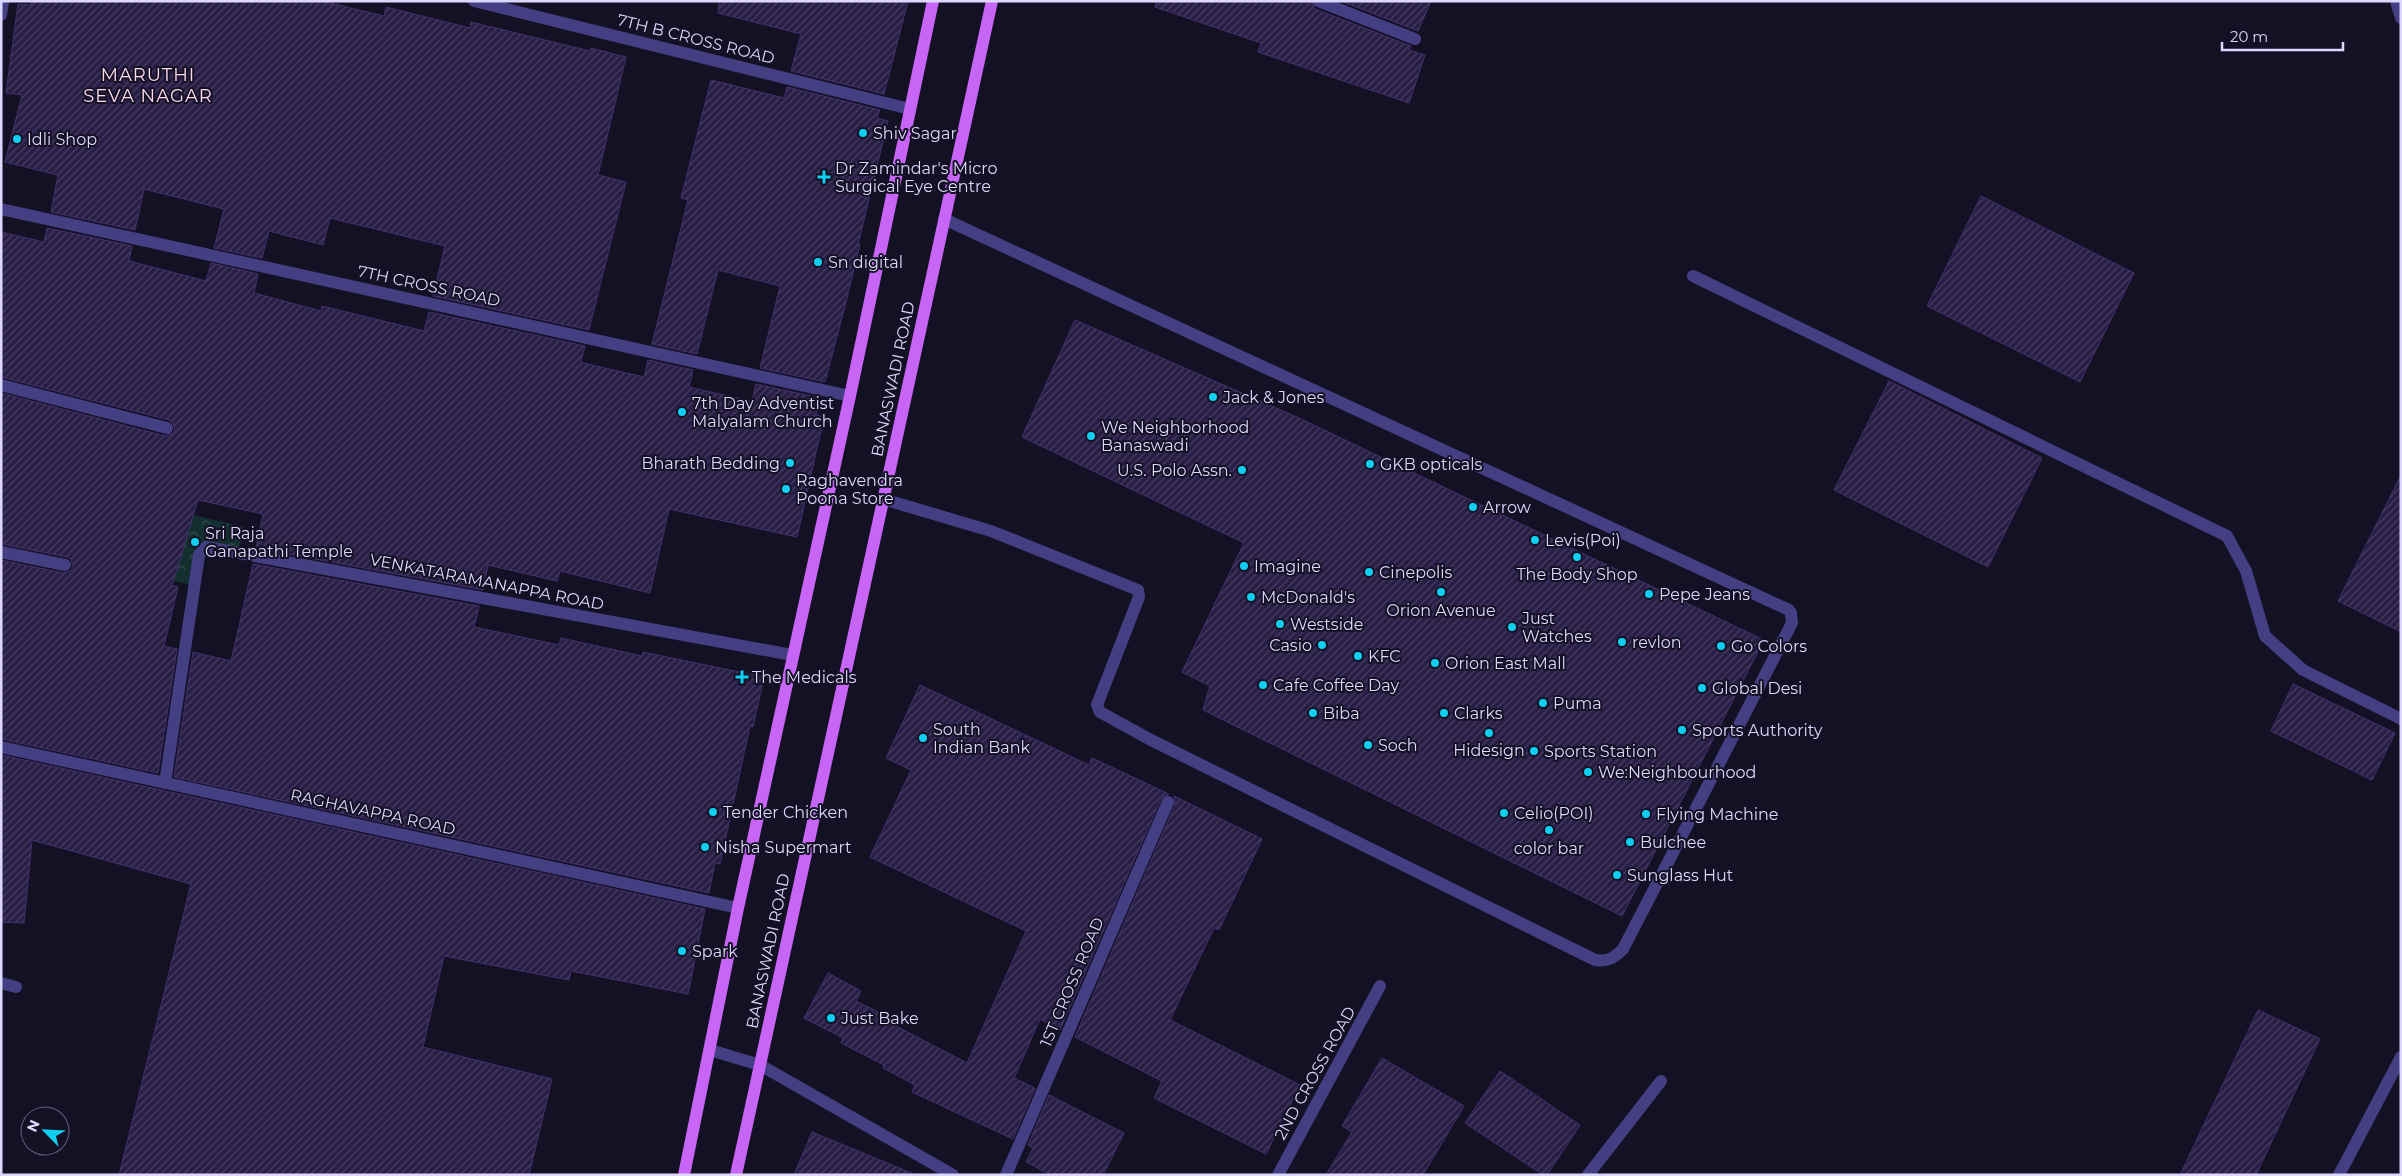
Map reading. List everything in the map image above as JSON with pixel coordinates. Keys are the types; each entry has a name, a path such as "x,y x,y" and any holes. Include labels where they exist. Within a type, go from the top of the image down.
{"main road":[{"path":"684,1175 738,908 850,396 932,1"},
{"name":"BANASWADI ROAD","path":"736,1175 992,1"}],"street":[{"path":"1,15 3,1"},
{"name":"7TH B CROSS ROAD","path":"474,1 910,109"},
{"path":"1318,1 1415,38"},
{"path":"2396,1 2401,18"},
{"name":"7TH CROSS ROAD","path":"1,209 850,396"},
{"path":"883,499 991,531 1138,590 1139,597 1097,705 1100,712 1151,740 1595,960 1604,961 1614,958 1623,949 1792,623 1789,610 944,218"},
{"path":"1693,276 2227,536 2246,571 2265,636 2302,670 2401,719"},
{"path":"1,385 167,428"},
{"name":"VENKATARAMANAPPA ROAD","path":"165,783 199,555 204,548 209,546 792,655"},
{"path":"1,552 65,565"},
{"name":"RAGHAVAPPA ROAD","path":"1,747 738,908"},
{"name":"1ST CROSS ROAD","path":"1006,1175 1168,802"},
{"path":"1,982 16,986"},
{"name":"2ND CROSS ROAD","path":"1278,1175 1380,986"},
{"path":"710,1050 760,1065 953,1175"},
{"path":"2338,1175 2401,1057"},
{"path":"1588,1175 1661,1080"}],"green space":[{"path":"163,508 244,527 238,552 199,556 194,585 149,576"}],"building":[{"path":"32,1 322,1 384,16 386,7 470,28 471,22 590,51 591,48 626,57 598,175 626,182 589,330 433,296 445,246 330,218 323,245 269,231 262,258 214,248 224,209 144,189 135,230 51,212 58,175 5,162 22,95 6,93 18,4 31,5"},
{"path":"719,1 908,1 884,94 791,71 801,34 718,13"},
{"path":"1156,1 1310,1 1315,9 1411,46 1409,50 1425,55 1409,103 1258,52 1261,43 1155,7"},
{"path":"1341,1 1431,1 1418,31"},
{"path":"711,80 784,98 787,87 880,110 877,118 888,121 846,302 825,382 760,368 780,286 718,270 697,354 652,344 688,200 681,198"},
{"path":"1981,196 2134,273 2080,382 1927,306"},
{"path":"47,228 132,246 129,261 206,281 211,263 258,274 254,293 321,311 322,306 424,331 429,312 585,346 581,361 583,363 644,377 648,360 693,370 689,387 750,401 752,401 756,384 820,398 816,415 824,417 797,537 669,509 650,593 560,571 557,581 488,565 483,590 256,548 263,514 198,500 172,586 178,587 164,646 177,649 158,773 1,739 1,560 63,573 71,571 73,566 71,559 67,557 1,544 1,393 165,436 172,434 175,430 173,423 169,420 1,377 1,232 44,242"},
{"name":"Orion Avenue","path":"1075,320 1299,418 1764,640 1622,916 1203,710 1210,686 1182,672 1244,543 1022,437"},
{"path":"1889,381 2042,458 1988,567 1834,490"},
{"path":"2401,475 2401,632 2338,601"},
{"path":"253,564 479,606 474,627 559,645 561,638 642,656 643,652 764,677 753,727 750,726 720,864 715,863 709,893 174,777 193,652 231,661"},
{"path":"2293,684 2395,733 2372,780 2271,731"},
{"path":"920,685 1089,765 1092,758 1169,794 1161,799 1060,1030 1040,1019 1014,1078 1035,1088 1013,1139 912,1092 915,1085 883,1068 884,1065 841,1043 843,1038 804,1018 828,973 861,991 856,1001 894,1020 892,1024 967,1063 1026,931 870,857 911,770 886,758"},
{"path":"1,755 705,909 688,994 571,971 569,980 444,956 423,1047 552,1079 529,1175 119,1175 191,884 32,840 24,923 1,922"},
{"path":"1174,796 1262,839 1219,930 1214,928 1170,1020 1300,1085 1266,1154 1154,1098 1162,1081 1075,1037 1175,805"},
{"path":"2258,1010 2320,1039 2256,1175 2180,1175"},
{"path":"1382,1058 1464,1106 1423,1175 1326,1175 1352,1132 1342,1126"},
{"path":"1500,1071 1580,1125 1547,1175 1543,1175 1465,1123"},
{"path":"1049,1095 1124,1133 1103,1175 1051,1175 1026,1162 1033,1148 1028,1145"},
{"path":"812,1132 914,1174 914,1175 794,1175"}],"place":[{"name":"Shiv Sagar","path":"863,133"},
{"name":"Idli Shop","path":"17,139"},
{"name":"Dr Zamindar's Micro Surgical Eye Centre","path":"824,177"},
{"name":"Sn digital","path":"818,262"},
{"name":"Jack & Jones","path":"1213,397"},
{"name":"7th Day Adventist Malyalam Church","path":"682,412"},
{"name":"We Neighborhood Banaswadi","path":"1091,436"},
{"name":"Bharath Bedding","path":"790,463"},
{"name":"GKB opticals","path":"1370,464"},
{"name":"U.S. Polo Assn.","path":"1242,470"},
{"name":"Raghavendra Poona Store","path":"786,489"},
{"name":"Arrow","path":"1473,507"},
{"name":"Levis(Poi)","path":"1535,540"},
{"name":"Sri Raja Ganapathi Temple","path":"195,542"},
{"name":"The Body Shop","path":"1577,557"},
{"name":"Imagine","path":"1244,566"},
{"name":"Cinepolis","path":"1369,572"},
{"name":"Orion Avenue","path":"1441,592"},
{"name":"Pepe Jeans","path":"1649,594"},
{"name":"McDonald's","path":"1251,597"},
{"name":"Westside","path":"1280,624"},
{"name":"Just Watches","path":"1512,627"},
{"name":"revlon","path":"1622,642"},
{"name":"Casio","path":"1322,645"},
{"name":"Go Colors","path":"1721,646"},
{"name":"KFC","path":"1358,656"},
{"name":"Orion East Mall","path":"1435,663"},
{"name":"The Medicals","path":"742,677"},
{"name":"Cafe Coffee Day","path":"1263,685"},
{"name":"Global Desi","path":"1702,688"},
{"name":"Puma","path":"1543,703"},
{"name":"Biba","path":"1313,713"},
{"name":"Clarks","path":"1444,713"},
{"name":"Sports Authority","path":"1682,730"},
{"name":"Hidesign","path":"1489,733"},
{"name":"South Indian Bank","path":"923,738"},
{"name":"Soch","path":"1368,745"},
{"name":"Sports Station","path":"1534,751"},
{"name":"We:Neighbourhood","path":"1588,772"},
{"name":"Tender Chicken","path":"713,812"},
{"name":"Celio(POI)","path":"1504,813"},
{"name":"Flying Machine","path":"1646,814"},
{"name":"color bar","path":"1549,830"},
{"name":"Bulchee","path":"1630,842"},
{"name":"Nisha Supermart","path":"705,847"},
{"name":"Sunglass Hut","path":"1617,875"},
{"name":"Spark","path":"682,951"},
{"name":"Just Bake","path":"831,1018"}],"district":[{"name":"MARUTHI SEVA NAGAR","path":"148,85"}]}
